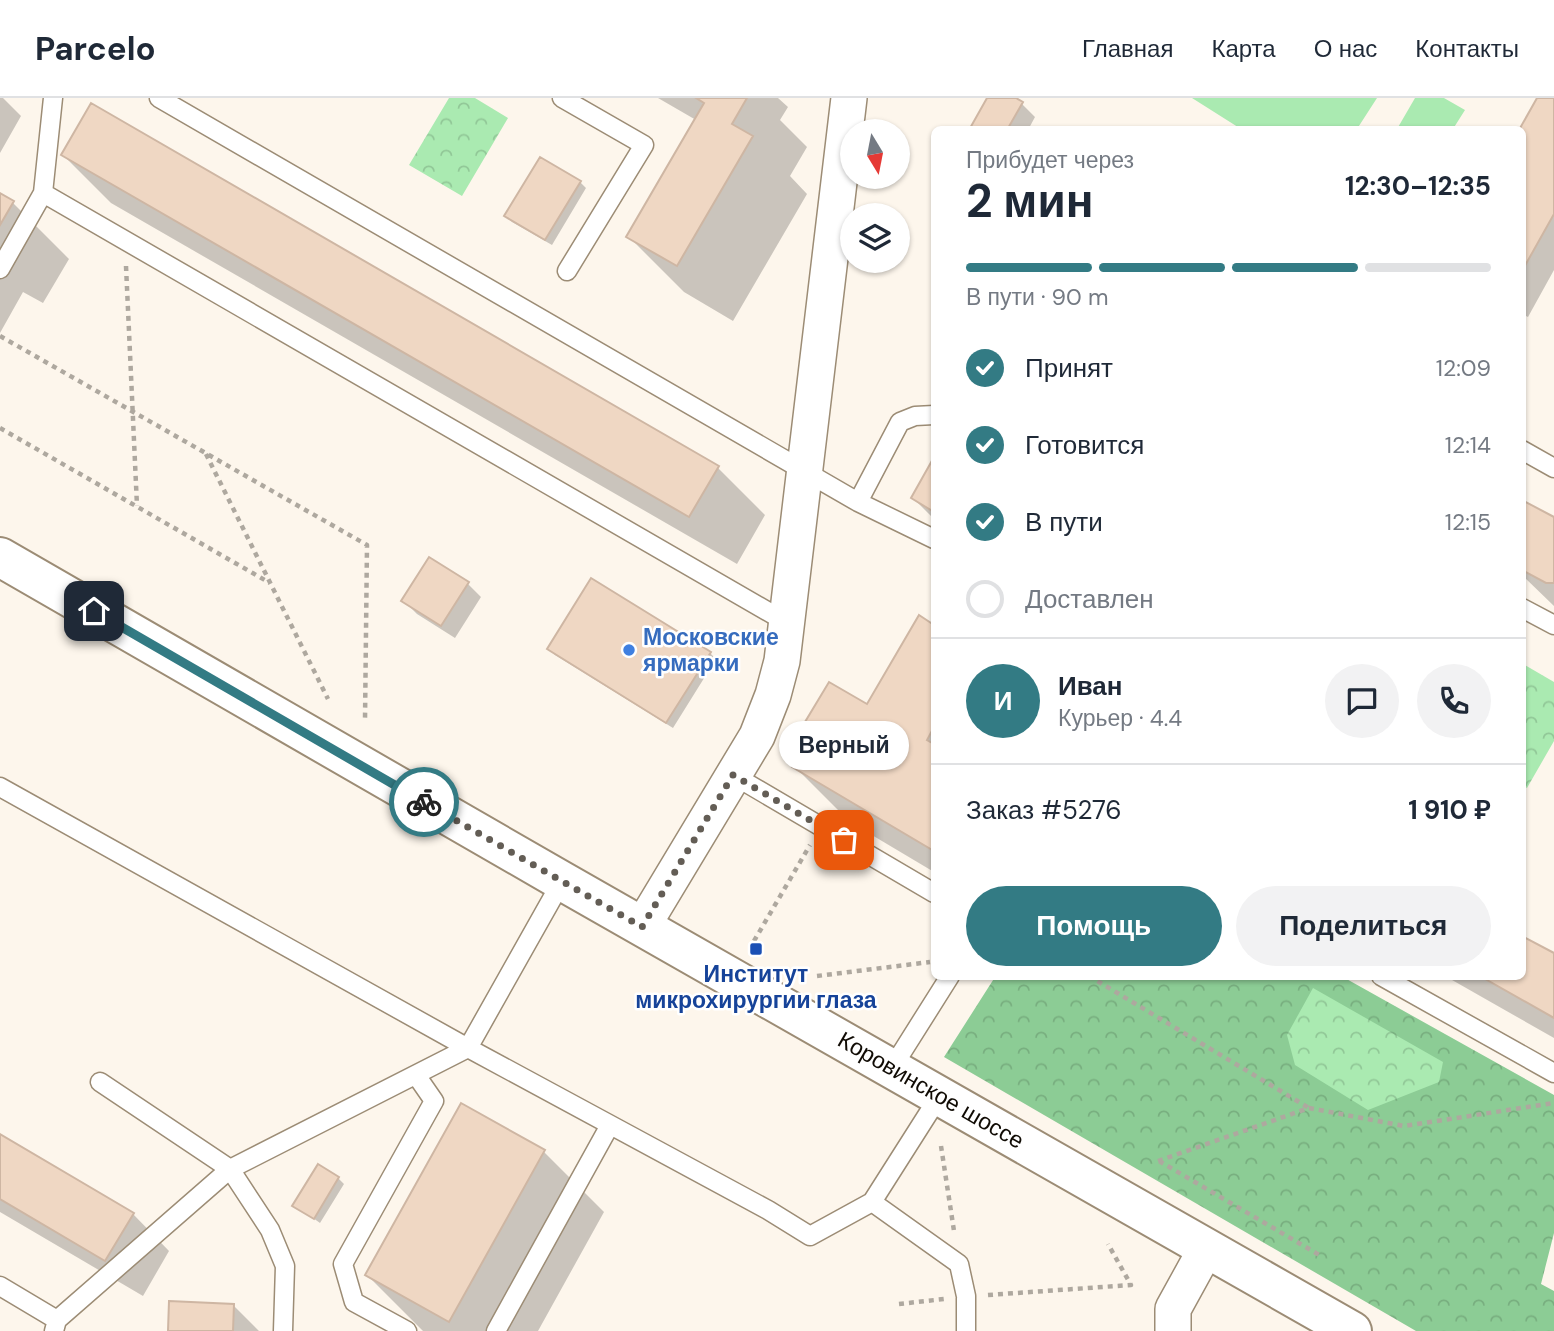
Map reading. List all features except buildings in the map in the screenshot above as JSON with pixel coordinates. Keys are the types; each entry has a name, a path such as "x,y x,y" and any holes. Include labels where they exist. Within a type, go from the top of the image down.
{"main road":[{"name":"Коровинское шоссе","path":"0,557 642,927 1352,1331"}],"street":[{"path":"642,927 757,736 773,695 782,661 849,98"},
{"path":"1172,1331 1173,1308 1206,1249"}],"lane":[{"path":"0,269 43,193 53,98"},
{"path":"159,98 858,502 931,538"},
{"path":"562,98 644,145 567,271"},
{"path":"43,193 786,622"},
{"path":"858,502 900,422 915,416 931,415"},
{"path":"1526,452 1554,468"},
{"path":"1526,610 1554,625"},
{"path":"733,775 931,891"},
{"path":"0,787 468,1048 768,1210 810,1236 872,1202 940,1096"},
{"path":"0,1286 55,1326 230,1169 468,1048 562,881"},
{"path":"892,1068 947,980"},
{"path":"1388,980 1554,1073"},
{"path":"407,1331 354,1302 343,1264 434,1101 416,1075"},
{"path":"100,1082 230,1169 270,1230 285,1266 283,1331"},
{"path":"496,1331 610,1125"},
{"path":"872,1202 959,1264 966,1296 966,1331"}],"path":[{"path":"125,240 137,507"},
{"path":"0,336 367,545 365,720"},
{"path":"0,428 270,583"},
{"path":"205,453 328,699"},
{"path":"754,941 821,827"},
{"path":"817,976 931,961"},
{"path":"1096,980 1309,1108 1404,1126 1554,1103"},
{"path":"1309,1108 1158,1161 1321,1256"},
{"path":"941,1146 959,1264"},
{"path":"899,1304 966,1296 1131,1285 1108,1244"}],"green space":[{"path":"449,98 475,98 508,118 462,196 409,165"},
{"path":"1192,98 1377,98 1359,126 1236,126"},
{"path":"1415,98 1444,98 1465,110 1455,126 1399,126"},
{"path":"1526,666 1554,682 1554,741 1527,788"},
{"path":"993,980 1348,980 1554,1095 1554,1233 1541,1284 1554,1291 1554,1331 1416,1331 944,1057"},
{"path":"1313,988 1443,1062 1439,1082 1368,1110 1295,1065 1287,1035"}],"way so far":[{"path":"424,802 642,927 733,775 844,840"}],"place":[{"name":"Московские ярмарки","path":"629,650"},
{"name":"Верный","path":"844,840"},
{"name":"Институт микрохирургии глаза","path":"756,949"}],"route":[{"path":"94,611 424,802"}]}
